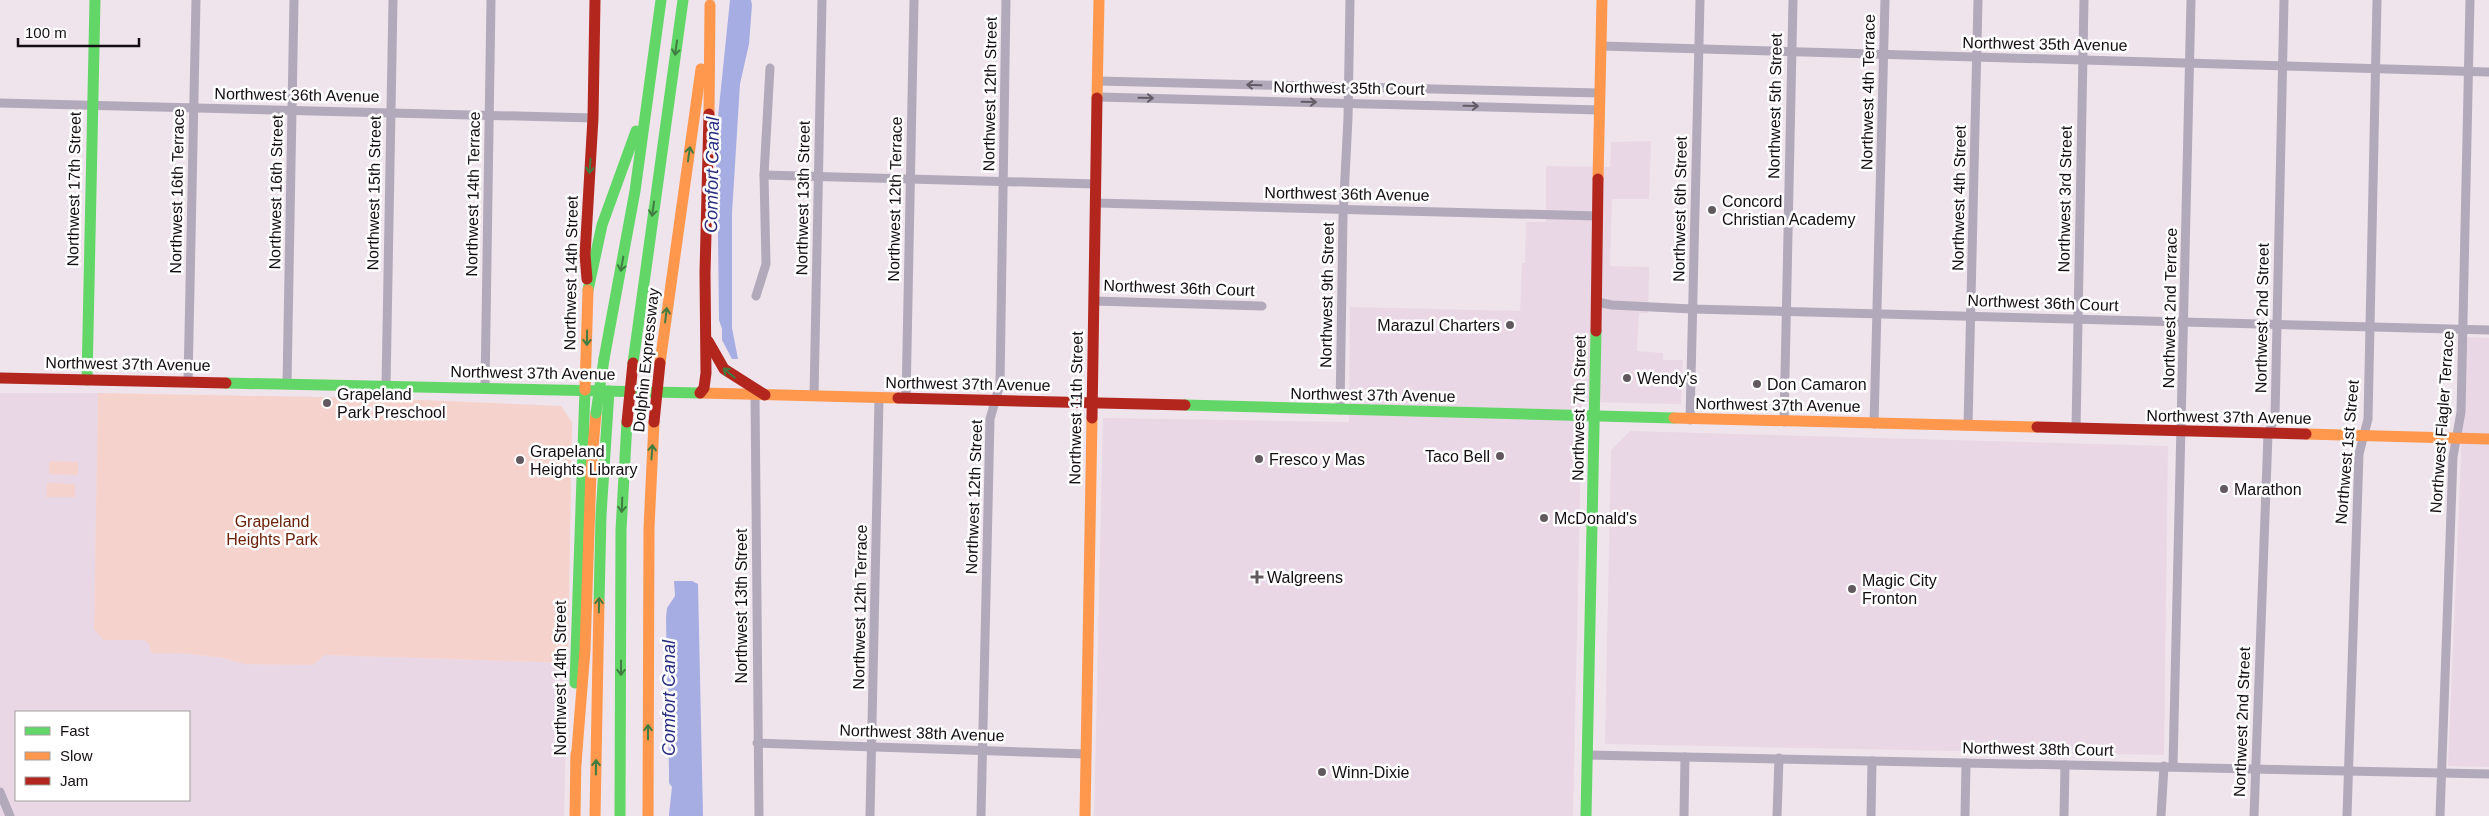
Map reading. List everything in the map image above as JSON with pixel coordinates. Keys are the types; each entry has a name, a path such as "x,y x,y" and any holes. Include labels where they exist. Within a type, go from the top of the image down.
{"main road":[{"name":"Northwest 17th Street","path":"87,380 95,0"},
{"name":"Northwest 14th Street","path":"575,816 575,650 588,290 585,255 593,118 595,0"},
{"path":"576,763 585,650 591,471 596,413 635,191 644,112 661,0"},
{"name":"Dolphin Expressway","path":"620,816 621,530 627,422 633,362 683,0"},
{"name":"Northwest 11th Street","path":"1084,816 1100,0"},
{"name":"Northwest 7th Street","path":"1586,816 1602,0"},
{"path":"700,394 705,382 707,338 705,273 710,138 710,2"},
{"name":"Dolphin Expressway","path":"648,816 649,528 654,422 660,364 710,2"},
{"path":"588,290 602,225 644,112"},
{"path":"707,338 715,356 724,369 760,395"},
{"name":"Northwest 37th Avenue","path":"0,378 609,390 878,399 2489,439"},
{"path":"595,816 602,471 609,390"}],"street":[{"name":"Northwest 16th Terrace","path":"188,382 196,0"},
{"name":"Northwest 16th Street","path":"287,384 294,0"},
{"name":"Northwest 15th Street","path":"386,386 393,0"},
{"name":"Northwest 14th Terrace","path":"485,388 491,0"},
{"name":"Northwest 13th Street","path":"814,396 822,0"},
{"name":"Northwest 12th Terrace","path":"906,399 914,0"},
{"name":"Northwest 12th Street","path":"981,816 990,419 1000,384 1006,0"},
{"name":"Northwest 9th Street","path":"1340,410 1343,209 1349,88 1350,0"},
{"name":"Northwest 6th Street","path":"1690,420 1700,0"},
{"name":"Northwest 5th Street","path":"1784,422 1793,0"},
{"name":"Northwest 4th Terrace","path":"1874,424 1885,0"},
{"name":"Northwest 4th Street","path":"1968,426 1978,0"},
{"name":"Northwest 3rd Street","path":"2076,429 2084,0"},
{"name":"Northwest 2nd Terrace","path":"2162,816 2168,766 2182,432 2191,0"},
{"name":"Northwest 2nd Street","path":"2254,816 2268,434 2275,417 2284,0"},
{"name":"Northwest 1st Street","path":"2347,816 2359,454 2368,419 2377,0"},
{"name":"Northwest Flagler Terrace","path":"2440,816 2452,457 2460,417 2470,0"},
{"name":"Northwest 35th Avenue","path":"1601,46 2489,72"},
{"path":"756,296 766,264 764,175 770,68"},
{"name":"Northwest 35th Court","path":"1098,81 1600,93"},
{"path":"1490,91 1490,106"},
{"path":"1536,92 1536,108"},
{"name":"Northwest 35th Court","path":"1098,97 1600,110"},
{"name":"Northwest 36th Avenue","path":"0,103 593,118"},
{"path":"764,175 1096,184"},
{"name":"Northwest 36th Avenue","path":"1096,203 1598,216"},
{"name":"Northwest 36th Court","path":"1094,300 1262,306"},
{"name":"Northwest 36th Court","path":"1597,302 1623,306 1692,309 2489,330"},
{"name":"Northwest 13th Street","path":"759,816 757,743 760,395"},
{"name":"Northwest 12th Terrace","path":"870,816 878,399"},
{"name":"Northwest 38th Avenue","path":"757,743 1086,754"},
{"name":"Northwest 38th Court","path":"1587,755 2489,774"},
{"path":"1684,816 1685,757"},
{"path":"1777,816 1779,758"},
{"path":"1872,761 1872,816"},
{"path":"1965,816 1966,763"},
{"path":"2064,816 2065,764"},
{"path":"0,792 10,816"}],"shaded area":[{"path":"1651,141 1649,199 1612,199 1610,266 1649,267 1648,313 1639,313 1637,351 1663,353 1663,360 1683,360 1681,404 1582,402 1573,816 1094,816 1103,418 1349,422 1350,307 1520,311 1522,263 1525,263 1526,222 1546,222 1546,166 1610,167 1611,142"},
{"path":"2466,337 2489,338 2489,767 2448,766"},
{"path":"0,393 98,393 94,629 103,640 146,640 151,653 180,653 224,658 244,664 313,665 324,655 568,663 564,816 0,816"},
{"path":"1630,431 2168,446 2164,755 1605,744 1611,450"}],"green space":[{"name":"Grapeland Heights Park","path":"98,393 371,398 561,406 572,422 568,663 324,655 313,665 244,664 224,658 180,653 151,653 149,644 145,640 103,640 94,629"},
{"path":"49,461 78,462 78,475 49,474"},
{"path":"47,483 75,484 75,497 46,497"}],"water":[{"path":"730,0 751,0 752,5 749,44 740,84 732,213 732,328 738,359 732,359 722,340 722,329 719,320 718,227 714,225 718,117"},
{"name":"Comfort Canal","path":"674,581 692,581 698,584 703,816 669,816 672,787 669,783 666,618 667,608 675,596"}],"traffic: fast":[{"path":"87,380 95,0"},
{"path":"604,359 635,191 661,0"},
{"path":"633,363 683,0"},
{"path":"588,290 602,225 636,131"},
{"path":"1586,816 1596,331"},
{"path":"596,413 604,359"},
{"path":"226,383 700,393"},
{"path":"575,683 585,390"},
{"path":"599,603 601,515 609,391"},
{"path":"1185,405 1674,418"},
{"path":"620,816 621,530 627,422"}],"traffic: slow":[{"path":"1097,98 1099,0"},
{"path":"1598,179 1602,0"},
{"path":"709,114 710,5"},
{"path":"660,363 701,69"},
{"path":"585,390 588,290"},
{"path":"700,393 898,398"},
{"path":"576,763 585,650 591,471 596,413"},
{"path":"1085,816 1092,418"},
{"path":"1674,418 2037,427"},
{"path":"648,816 649,528 654,422"},
{"path":"2306,434 2489,439"},
{"path":"595,816 599,603"},
{"path":"575,816 576,754"}],"traffic: jam":[{"path":"587,279 585,255 593,118 595,0"},
{"path":"1092,418 1097,98"},
{"path":"700,393 704,388 706,373 705,273 709,114"},
{"path":"1596,331 1598,179"},
{"path":"708,341 724,369 765,395"},
{"path":"627,422 633,363"},
{"path":"654,422 660,363"},
{"path":"0,378 226,383"},
{"path":"898,398 1185,405"},
{"path":"2037,427 2306,434"}],"place":[{"name":"Concord Christian Academy","path":"1712,210"},
{"name":"Marazul Charters","path":"1510,325"},
{"name":"Wendy's","path":"1627,378"},
{"name":"Don Camaron","path":"1757,384"},
{"name":"Grapeland Park Preschool","path":"327,403"},
{"name":"Taco Bell","path":"1500,456"},
{"name":"Fresco y Mas","path":"1259,459"},
{"name":"Grapeland Heights Library","path":"520,460"},
{"name":"Marathon","path":"2224,489"},
{"name":"McDonald's","path":"1544,518"},
{"name":"Walgreens","path":"1257,577"},
{"name":"Magic City Fronton","path":"1852,589"},
{"name":"Winn-Dixie","path":"1322,772"}]}
